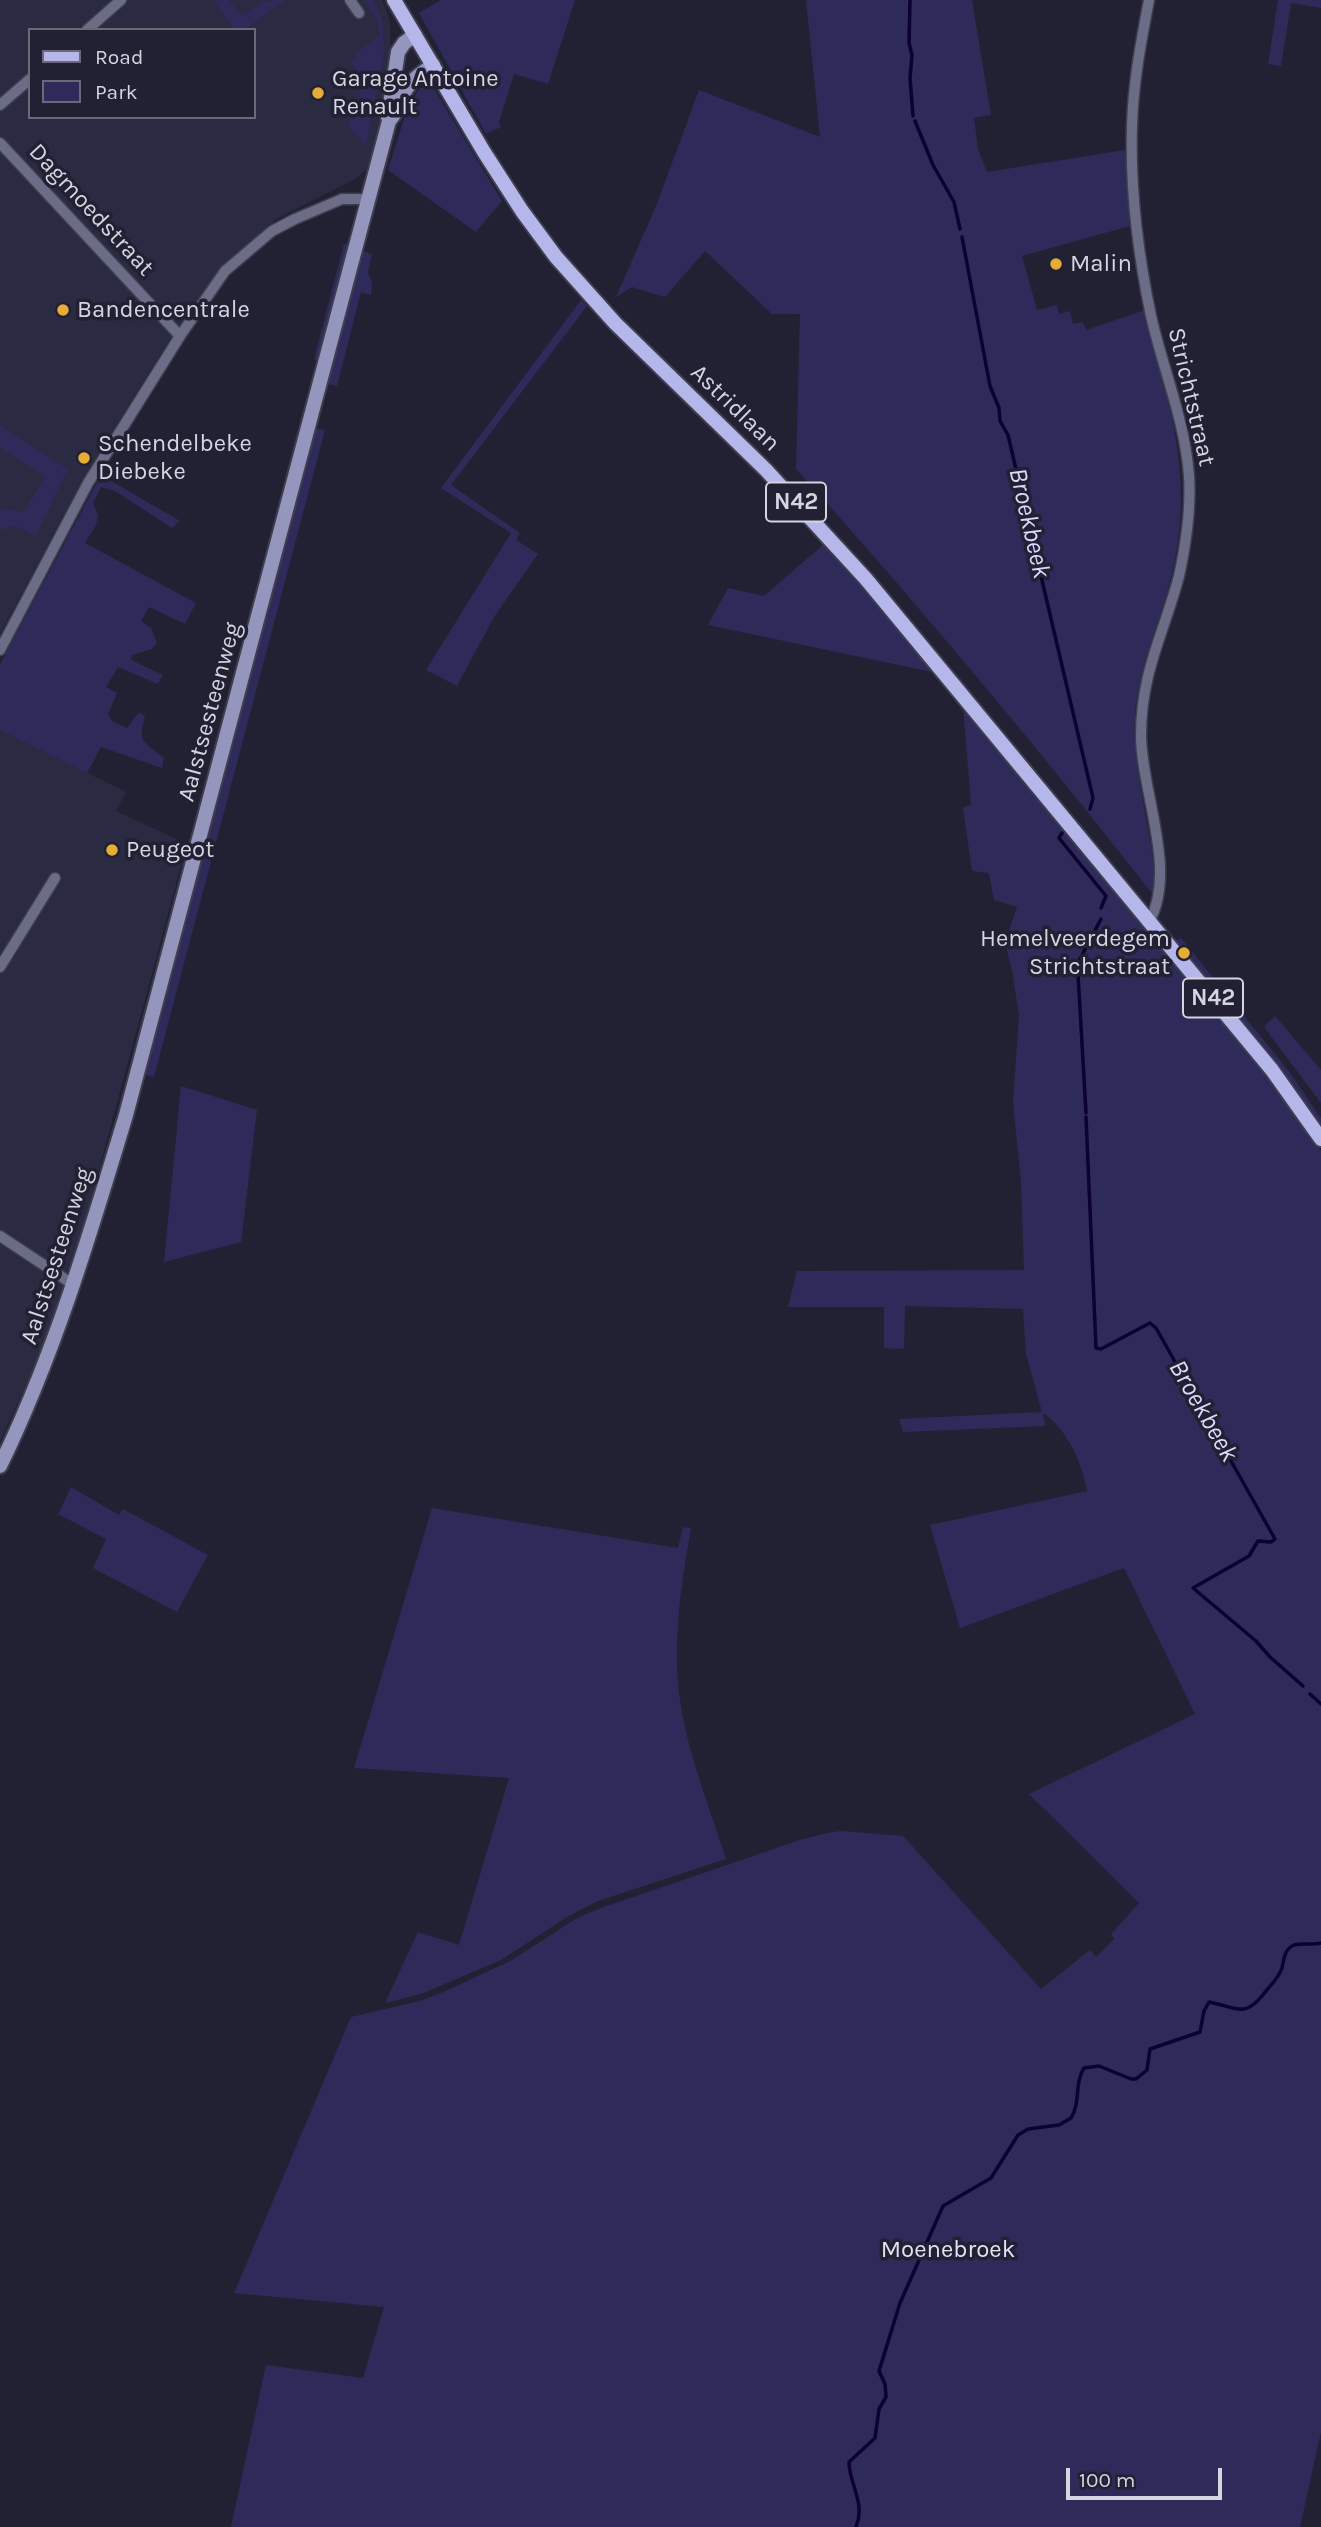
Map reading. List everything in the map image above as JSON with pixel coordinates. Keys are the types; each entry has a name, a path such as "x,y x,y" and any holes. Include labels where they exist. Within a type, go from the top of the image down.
{"main road":[{"name":"Astridlaan","path":"394,0 484,152 556,257 615,323 766,470 866,579 1149,922"},
{"name":"Aalstsesteenweg","path":"389,121 387,115 398,52 404,43 415,35"},
{"name":"Aalstsesteenweg","path":"0,1466 54,1343 126,1115 389,121 413,79 433,65"},
{"name":"N42","path":"1149,922 1272,1070 1321,1139"}],"street":[{"path":"89,28 121,0"},
{"path":"350,0 359,13"},
{"name":"Strichtstraat","path":"1149,0 1136,72 1132,127 1136,228 1151,315 1185,446 1189,483 1186,539 1179,575 1153,652 1143,704 1143,766 1159,862 1157,904 1149,922"},
{"path":"0,105 28,81"},
{"name":"Dagmoedstraat","path":"0,143 180,335"},
{"path":"0,650 88,483 180,335 225,271 272,230 342,199 369,199"},
{"path":"0,967 55,878"},
{"path":"0,1236 74,1285"}],"shaded area":[{"path":"0,0 382,0 390,20 390,49 386,89 374,155 369,166 357,178 276,219 223,265 171,337 82,480 0,634"},
{"path":"0,730 126,792 116,811 187,844 74,1262 49,1335 0,1441"}],"green space":[{"path":"213,0 229,0 242,16 264,0 269,3 285,0 247,28 234,28"},
{"path":"364,0 372,0 382,18 384,51 366,147 347,123 354,118 362,78 350,61 356,58 354,54 380,35 377,19"},
{"path":"441,0 575,0 548,84 514,74 499,122 501,127 486,134 419,13"},
{"path":"806,0 972,0 991,115 974,118 978,149 987,172 1125,150 1130,226 1022,256 1037,310 1057,305 1059,314 1070,311 1073,324 1083,322 1086,330 1145,310 1169,403 1179,464 1180,527 1171,579 1142,674 1135,713 1137,763 1152,851 1155,892 1151,892 942,635 796,469 800,314 772,314 705,251 665,297 632,287 616,297 656,206 699,90 820,137"},
{"path":"1278,0 1321,0 1321,8 1291,3 1281,66 1268,64"},
{"path":"427,86 435,90 502,201 476,232 388,170 408,106 420,88"},
{"path":"344,244 353,245 342,288 353,291 362,251 372,254 368,273 372,283 371,295 361,292 337,386 325,383 330,363 314,359"},
{"path":"581,300 587,306 451,485 520,533 516,540 538,554 494,617 457,686 426,670 511,533 441,488"},
{"path":"0,426 68,469 35,537 16,526 0,530 0,509 24,512 45,476 0,448"},
{"path":"314,428 325,430 154,1077 144,1075"},
{"path":"101,475 180,521 172,528 115,491 101,487 93,503 98,515 96,525 85,543 196,603 185,624 149,607 141,621 151,628 157,643 152,649 132,655 131,660 163,675 158,684 118,667 106,687 117,693 108,714 113,722 127,728 139,712 145,716 142,737 144,742 164,758 162,768 101,747 87,773 0,730 0,664"},
{"path":"825,543 932,672 708,625 728,588 764,596"},
{"name":"Moenebroek","path":"963,708 1191,981 1321,1151 1321,2432 1300,2527 231,2527 266,2365 363,2378 384,2307 234,2293 351,2017 420,2001 446,1991 512,1960 577,1918 604,1907 827,1833 841,1831 903,1836 1041,1989 1090,1950 1096,1957 1114,1939 1111,1934 1139,1903 1029,1794 1195,1714 1124,1568 960,1628 930,1525 1087,1491 1082,1469 1072,1448 1060,1428 1043,1413 1045,1426 903,1432 899,1419 1042,1412 1026,1354 1023,1309 905,1306 904,1349 884,1348 884,1307 788,1307 797,1271 1024,1270 1021,1182 1013,1102 1019,1015 1005,942 1017,907 994,900 989,873 972,871 963,808 971,804"},
{"path":"1181,938 1288,1070 1321,1118 1321,1130 1173,942"},
{"path":"1275,1016 1321,1070 1321,1103 1264,1027"},
{"path":"181,1086 257,1110 241,1242 164,1262"},
{"path":"71,1487 119,1515 123,1509 208,1555 177,1612 93,1568 106,1539 58,1514"},
{"path":"432,1508 678,1548 683,1527 691,1528 678,1624 678,1683 691,1750 726,1859 598,1901 567,1917 501,1960 421,1994 385,2003 418,1932 459,1945 509,1778 354,1768"}],"waterway":[{"name":"Broekbeek","path":"910,0 909,43 912,55 910,78 913,116"},
{"name":"Broekbeek","path":"915,121 933,165 954,202 960,229"},
{"name":"Broekbeek","path":"962,237 990,386 999,408 1000,421 1008,435 1093,798 1090,809"},
{"name":"Broekbeek","path":"1062,833 1059,838 1106,896 1101,908"},
{"name":"Broekbeek","path":"1086,1113 1078,974 1080,959 1101,919"},
{"name":"Broekbeek","path":"1086,1117 1096,1348 1101,1349 1150,1323 1156,1328 1275,1539 1271,1542 1258,1541 1249,1556 1193,1588 1256,1641 1303,1686"},
{"name":"Broekbeek","path":"1310,1694 1321,1704"},
{"path":"856,2527 859,2510 849,2462 875,2438 879,2409 886,2397 885,2384 879,2371 900,2303 943,2206 991,2178 1018,2135 1028,2129 1059,2125 1071,2118 1084,2068 1099,2066 1136,2079 1147,2070 1150,2049 1200,2032 1204,2011 1209,2002 1235,2009 1247,2008 1259,2000 1277,1977 1286,1952 1291,1947 1297,1944 1321,1943"}],"place":[{"name":"Garage Antoine Renault","path":"318,93"},
{"name":"Malin","path":"1056,264"},
{"name":"Bandencentrale","path":"63,310"},
{"name":"Schendelbeke Diebeke","path":"84,458"},
{"name":"Peugeot","path":"112,850"},
{"name":"Hemelveerdegem Strichtstraat","path":"1184,953"}]}
